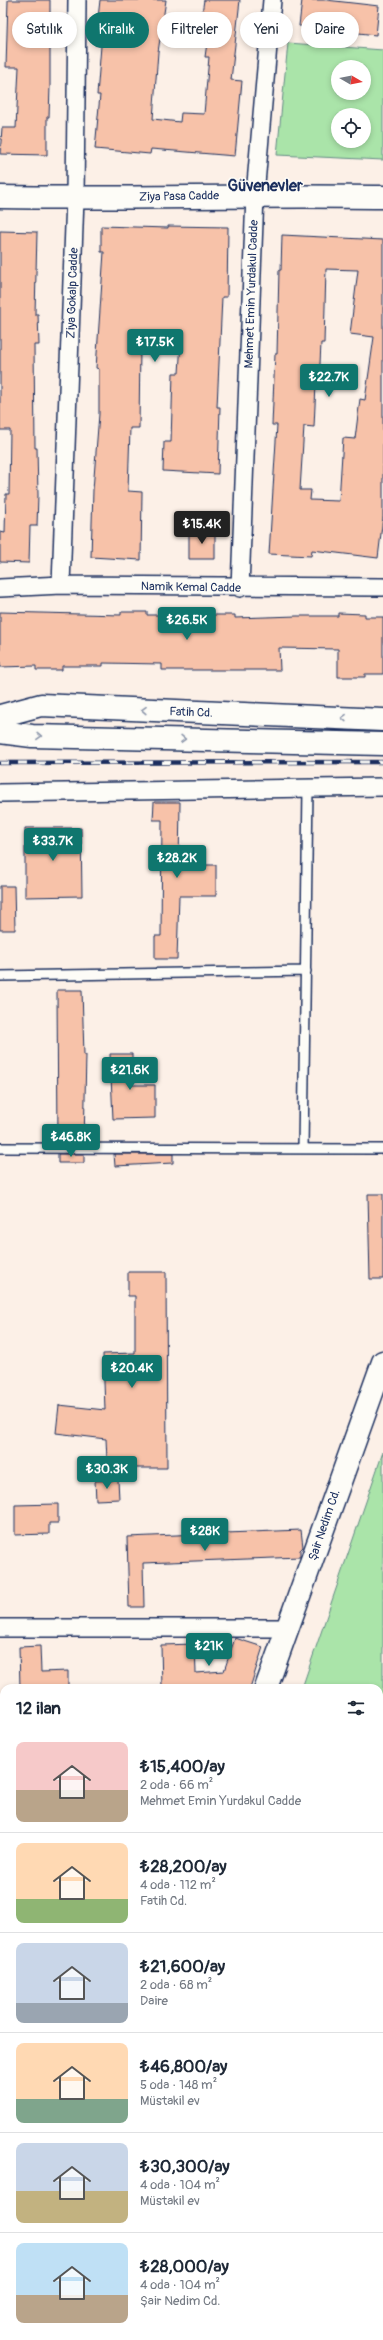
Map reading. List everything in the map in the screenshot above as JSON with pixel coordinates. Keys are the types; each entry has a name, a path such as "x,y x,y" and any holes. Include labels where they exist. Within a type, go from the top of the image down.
{"street":[{"name":"Ziya Gokalp Cadde","path":"61,585 75,198 77,0"},
{"name":"Mehmet Emin Yurdakul Cadde","path":"240,588 255,195 272,0"},
{"name":"Ziya Pasa Cadde","path":"0,197 75,198 255,195 383,197"},
{"name":"Namik Kemal Cadde","path":"0,588 61,585 240,588 383,587"},
{"name":"Fatih Cd.","path":"0,716 41,705 383,720"},
{"path":"0,732 32,736 383,744"},
{"path":"0,793 383,787"},
{"name":"Şair Nedim Cd.","path":"267,1684 383,1362"},
{"path":"0,1628 287,1628"}],"lane":[{"path":"304,1149 308,788"},
{"path":"0,976 306,971"},
{"path":"0,1148 383,1149"}],"green space":[{"path":"293,43 301,44 301,48 356,48 383,50 383,160 277,155 288,48 293,48"},
{"path":"383,1452 383,1684 303,1684"}],"building":[{"path":"8,0 50,0 50,12 12,12 12,48 50,48 47,155 0,154 2,128 16,128 19,67 6,67"},
{"path":"100,0 166,0 164,12 157,12 157,48 159,48 153,119 180,122 181,113 204,114 209,57 205,57 206,48 232,48 232,12 202,12 204,0 240,0 231,80 242,81 235,156 151,149 150,154 95,149 100,95 97,95 101,48 149,48 149,12 99,12"},
{"path":"302,0 326,0 379,6 376,35 359,33 359,12 301,12 301,26 299,26"},
{"path":"101,226 168,228 168,226 228,227 227,297 222,297 217,407 220,407 218,474 163,471 164,442 171,442 173,373 179,373 181,342 148,341 147,346 140,346 139,428 130,428 128,491 142,492 141,560 91,557 93,490 99,414 99,369 96,368 104,252 101,252"},
{"path":"0,231 37,232 35,314 38,314 39,345 34,345 35,448 37,448 38,495 37,526 30,526 29,563 0,562 0,532 5,533 6,494 9,494 10,430 0,430"},
{"path":"282,235 383,240 383,517 378,558 312,550 311,556 269,554 277,425 272,425 275,354 277,354 279,270 281,270","holes":["326,269 358,270 350,334 374,337 365,400 360,399 355,439 343,438 339,501 310,500 311,490 300,490 304,426 314,427 316,384 319,384 321,343 324,343"]},
{"path":"215,531 215,559 189,559 189,532"},
{"path":"0,612 121,615 121,612 147,612 147,615 235,615 235,618 338,616 338,613 365,614 365,617 383,617 383,674 365,674 365,677 338,677 338,649 279,648 280,670 162,670 162,664 103,663 103,666 62,666 62,670 36,670 36,666 0,667"},
{"path":"154,802 180,802 179,865 216,865 216,896 179,896 177,959 155,959 155,936 161,936 162,820 153,820"},
{"path":"25,828 81,828 82,896 25,897"},
{"path":"0,886 14,886 15,930 0,930"},
{"path":"57,990 82,990 84,1055 86,1055 84,1142 58,1142"},
{"path":"110,1054 132,1054 132,1085 155,1085 155,1118 113,1119"},
{"path":"58,1154 84,1154 84,1163 58,1163"},
{"path":"114,1154 173,1154 173,1163 115,1166"},
{"path":"368,1194 383,1194 383,1279 370,1279"},
{"path":"128,1272 166,1272 167,1468 122,1468 123,1480 108,1480 106,1439 56,1433 59,1405 105,1410 103,1354 135,1353 135,1296 128,1296"},
{"path":"118,1480 119,1499 96,1500 95,1481"},
{"path":"58,1504 58,1523 49,1523 49,1534 15,1535 15,1505"},
{"path":"301,1530 303,1547 300,1550 300,1557 143,1563 144,1607 129,1607 127,1537"},
{"path":"235,1638 263,1647 251,1684 162,1684 161,1645 195,1644 196,1673 224,1671"},
{"path":"40,1646 41,1672 68,1671 68,1684 20,1684 19,1647"}],"railway":[{"path":"0,763 383,762"}],"district":[{"name":"Güvenevler","path":"265,185"}]}
